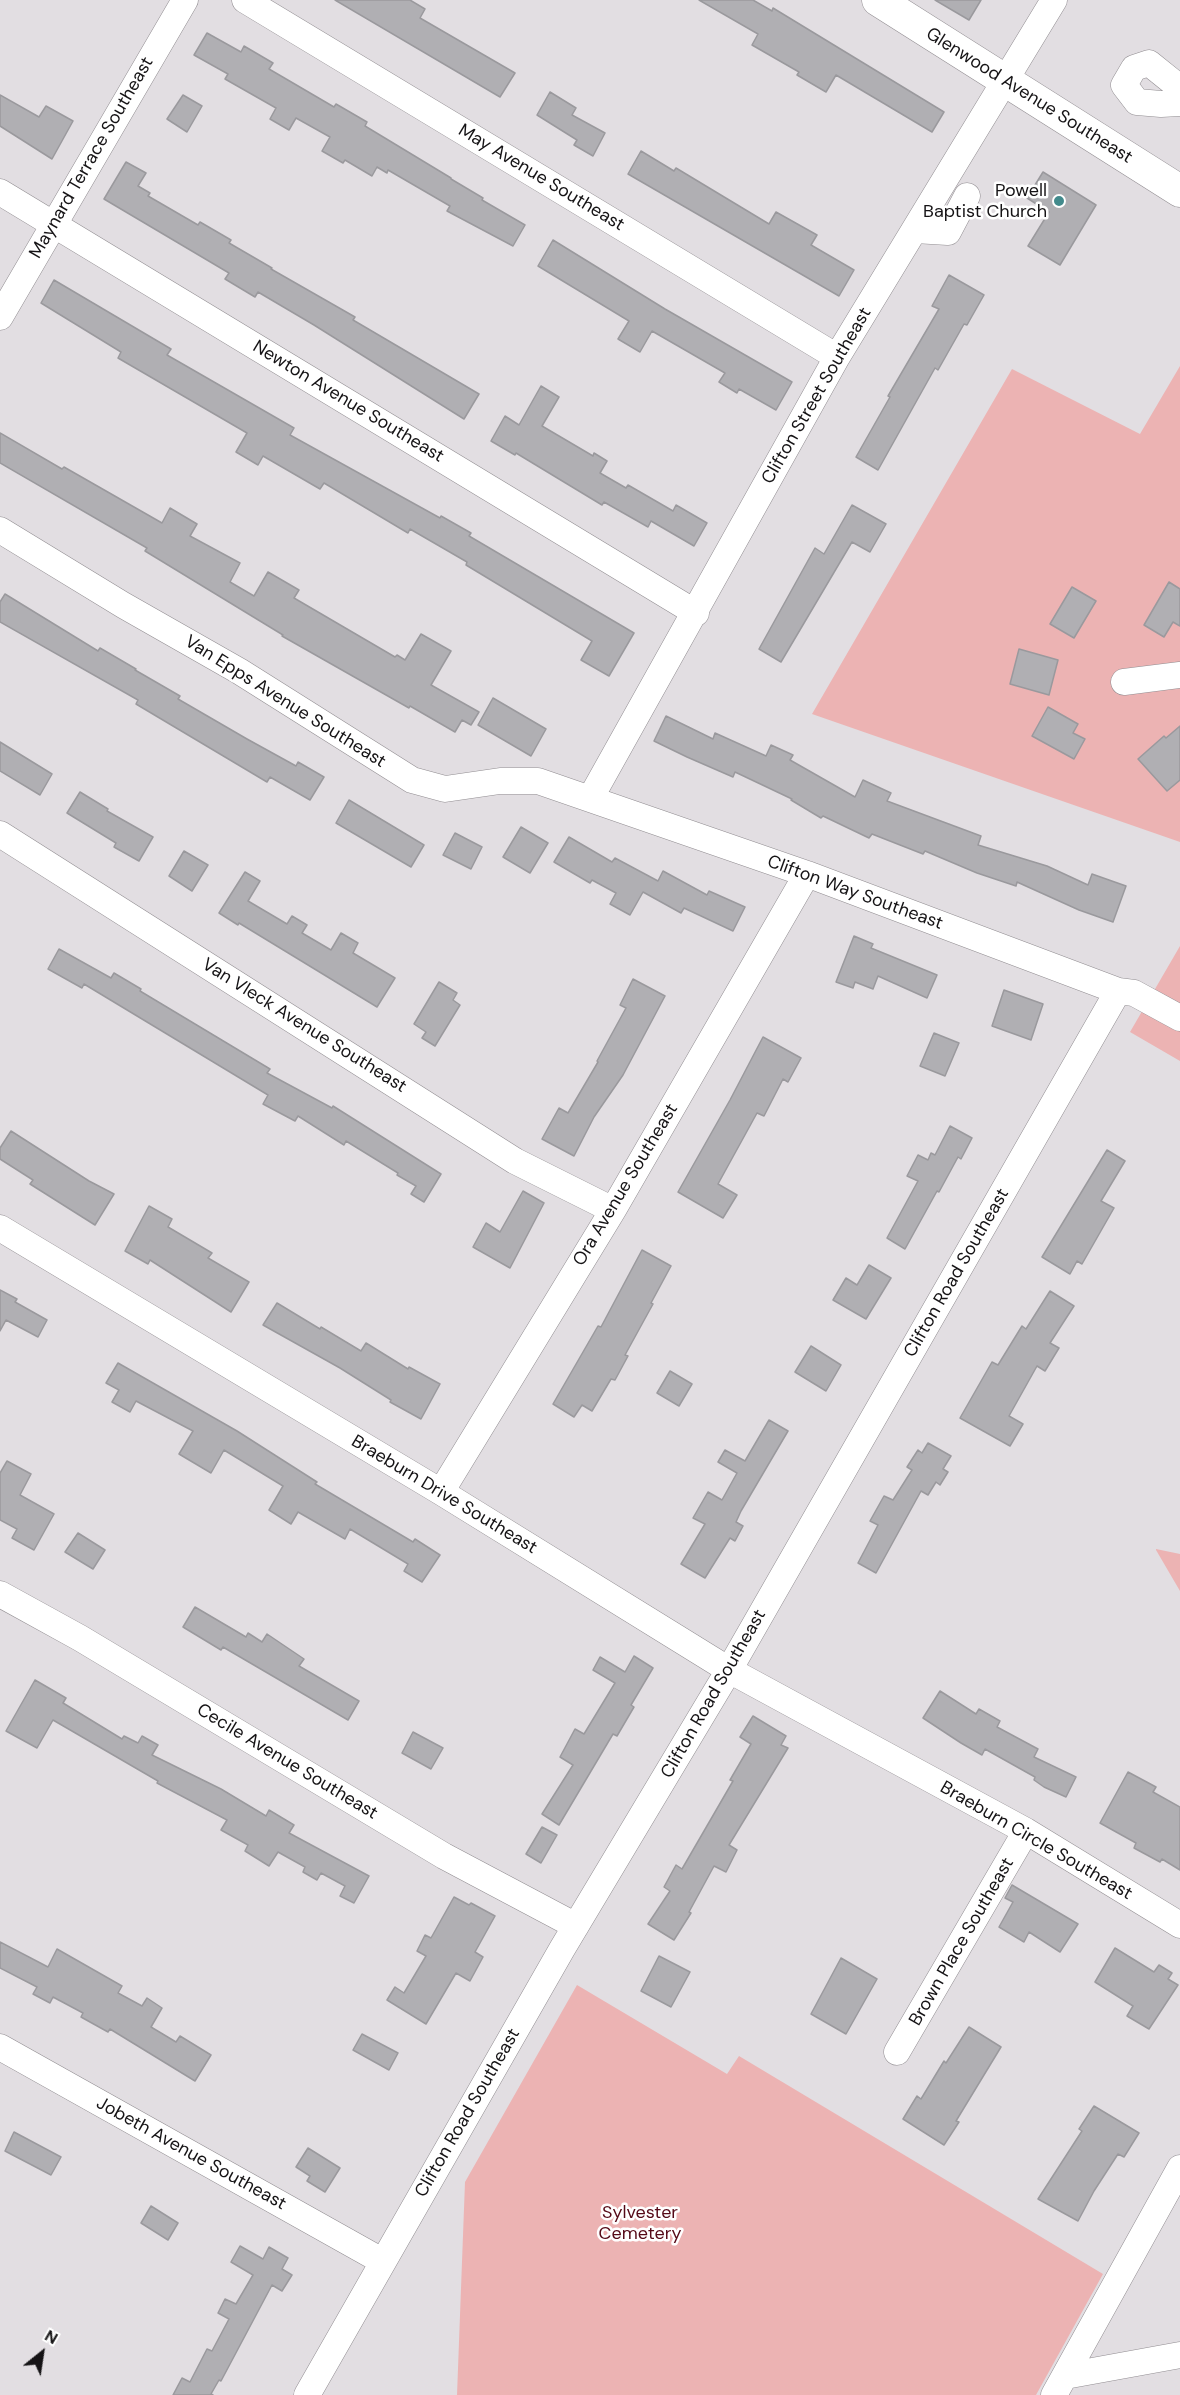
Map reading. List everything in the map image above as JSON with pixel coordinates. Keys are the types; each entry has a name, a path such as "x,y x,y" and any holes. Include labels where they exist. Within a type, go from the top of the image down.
{"main road":[{"name":"Glenwood Avenue Southeast","path":"878,0 1180,191"}],"street":[{"name":"Maynard Terrace Southeast","path":"0,316 185,0"},
{"name":"May Avenue Southeast","path":"245,0 837,357"},
{"name":"Clifton Street Southeast","path":"590,799 837,357 1054,0"},
{"path":"1180,88 1149,63 1134,68 1124,85 1137,102 1180,103"},
{"name":"Newton Avenue Southeast","path":"0,192 696,613"},
{"path":"915,230 948,232 967,196"},
{"name":"Van Epps Avenue Southeast","path":"0,530 123,605 239,671 412,780 445,789 500,781 538,781 590,799"},
{"path":"1124,682 1180,675"},
{"name":"Clifton Way Southeast","path":"590,799 807,874 1118,991 1139,995 1180,1018"},
{"name":"Van Vleck Avenue Southeast","path":"0,834 515,1161 613,1210"},
{"name":"Ora Avenue Southeast","path":"441,1492 613,1210 807,874"},
{"name":"Clifton Road Southeast","path":"307,2395 576,1926 729,1670 1118,991"},
{"name":"Braeburn Drive Southeast","path":"0,1228 441,1492 729,1670 891,1758"},
{"name":"Cecile Avenue Southeast","path":"0,1594 80,1638 444,1856 576,1926"},
{"name":"Braeburn Circle Southeast","path":"891,1758 1026,1831 1180,1925"},
{"name":"Brown Place Southeast","path":"897,2052 1026,1831"},
{"name":"Jobeth Avenue Southeast","path":"0,2047 382,2261"},
{"path":"1060,2386 1180,2168"},
{"path":"1060,2386 1180,2355"}],"green space":[{"path":"1180,366 1180,842 812,714 1012,369 1140,434"},
{"path":"1180,946 1180,1061 1130,1032"},
{"path":"1156,1550 1180,1554 1180,1591"},
{"name":"Sylvester Cemetery","path":"577,1985 727,2074 739,2056 1103,2274 1036,2395 457,2395 465,2182"}],"building":[{"path":"335,0 410,0 425,9 420,18 515,73 500,97"},
{"path":"699,0 753,0 772,11 773,8 944,112 932,132 836,75 826,92 797,75 799,72 752,45 758,34"},
{"path":"935,0 981,0 969,20"},
{"path":"207,33 241,52 244,46 273,63 269,69 334,107 336,104 367,122 365,126 525,225 513,246 447,211 450,206 388,170 387,173 377,167 372,176 345,160 343,163 322,151 330,137 296,118 289,130 270,119 276,108 225,79 228,74 194,55"},
{"path":"550,92 576,108 572,115 605,133 593,156 574,145 577,140 537,115"},
{"path":"0,95 39,117 46,106 73,121 52,159 0,126"},
{"path":"183,95 202,106 187,132 167,119"},
{"path":"641,151 674,171 676,168 769,224 776,212 817,235 811,245 854,270 839,296 628,174"},
{"path":"126,162 146,173 138,186 150,193 148,196 198,225 200,222 231,240 229,243 355,317 353,320 479,394 464,419 258,292 255,297 225,279 229,273 104,199"},
{"path":"1043,172 1096,205 1060,265 1028,246 1049,212 1027,198"},
{"path":"553,240 665,309 792,382 776,410 739,389 737,393 719,382 725,373 652,331 640,352 618,339 629,321 538,266"},
{"path":"949,275 984,295 967,325 964,324 938,370 935,368 878,470 856,457 890,397 888,396 939,309 932,306"},
{"path":"54,280 171,349 167,355 294,428 290,435 471,533 469,536 634,633 609,676 581,660 592,641 466,565 467,562 410,529 408,533 324,483 320,489 263,456 258,465 236,452 247,433 118,358 121,352 41,303"},
{"path":"541,386 559,397 542,426 593,456 594,453 607,461 600,473 626,488 628,485 673,511 676,505 707,523 694,546 651,521 648,527 604,502 602,505 516,453 515,455 491,441 505,416 519,425"},
{"path":"0,433 162,523 170,508 197,524 190,536 240,563 230,582 254,596 268,572 299,590 294,598 395,657 397,655 405,660 421,634 451,651 431,685 479,712 471,725 462,720 455,732 282,636 145,551 147,548 0,463"},
{"path":"852,505 886,524 870,552 852,542 781,662 759,649 815,548 824,554"},
{"path":"1169,582 1180,589 1180,626 1173,622 1164,637 1144,625"},
{"path":"1072,587 1096,601 1074,638 1050,624"},
{"path":"5,594 98,651 100,648 136,669 180,696 178,699 247,739 296,766 298,762 324,777 310,800 270,777 267,782 136,704 138,700 0,622 0,602"},
{"path":"1019,649 1058,660 1049,695 1010,684"},
{"path":"493,698 546,729 531,756 478,725"},
{"path":"1048,707 1078,724 1073,733 1085,739 1074,759 1032,736"},
{"path":"666,716 713,739 715,733 766,756 771,745 793,755 790,760 855,797 863,780 891,793 887,801 981,836 978,845 1047,866 1088,885 1092,874 1126,886 1113,922 1079,910 1017,882 1016,886 977,873 925,851 923,854 872,834 869,838 823,816 821,818 792,799 735,772 733,777 687,757 654,741"},
{"path":"1180,726 1180,780 1167,791 1138,759 1164,736 1166,738"},
{"path":"0,742 52,774 40,795 0,771"},
{"path":"80,792 108,809 107,811 153,837 139,861 114,847 116,843 67,813"},
{"path":"349,800 424,845 411,867 336,823"},
{"path":"521,827 548,843 530,873 503,857"},
{"path":"455,833 482,847 471,869 443,855"},
{"path":"569,837 612,862 615,858 658,881 663,871 707,895 709,891 745,907 733,931 684,908 681,913 643,892 630,915 610,904 616,893 592,880 590,883 554,862"},
{"path":"184,851 208,865 192,891 169,876"},
{"path":"245,872 260,881 248,901 287,924 292,916 307,925 302,933 331,950 341,933 358,943 353,953 395,978 377,1007 219,913"},
{"path":"854,936 873,944 871,948 937,975 927,998 878,976 873,989 855,982 853,988 836,982"},
{"path":"59,949 111,978 114,973 270,1069 267,1073 332,1108 333,1106 441,1174 424,1202 411,1194 416,1186 397,1175 398,1173 346,1141 344,1145 298,1116 295,1121 263,1104 268,1095 84,984 82,988 48,969"},
{"path":"633,979 665,996 623,1075 594,1117 574,1156 542,1139 559,1108 568,1113 598,1062 626,1008 620,1005"},
{"path":"439,982 457,993 453,1000 460,1005 435,1046 422,1038 426,1032 414,1024"},
{"path":"1004,990 1043,1004 1031,1040 992,1026"},
{"path":"934,1033 959,1043 945,1076 920,1066"},
{"path":"763,1037 801,1058 788,1082 783,1079 764,1116 757,1113 718,1184 737,1195 723,1218 678,1192"},
{"path":"950,1126 972,1138 961,1159 958,1157 939,1192 937,1191 905,1249 887,1238 918,1181 907,1176 918,1155 928,1160 931,1153 935,1155"},
{"path":"11,1131 89,1181 114,1194 95,1225 30,1184 33,1180 0,1159 0,1148"},
{"path":"1107,1150 1125,1161 1101,1201 1114,1208 1082,1264 1077,1261 1070,1274 1042,1257"},
{"path":"523,1191 544,1203 510,1268 473,1247 486,1223 500,1232"},
{"path":"149,1206 172,1219 168,1227 212,1253 208,1258 249,1282 231,1312 150,1260 148,1264 125,1251"},
{"path":"642,1250 671,1266 625,1355 628,1356 615,1380 611,1379 592,1411 582,1405 574,1417 553,1404 598,1326 601,1327"},
{"path":"869,1265 891,1278 866,1319 833,1300 846,1278 857,1285"},
{"path":"0,1290 17,1299 15,1302 47,1320 38,1337 6,1320 0,1331"},
{"path":"1050,1291 1074,1306 1050,1343 1059,1348 1045,1371 1037,1366 1009,1416 1023,1424 1010,1446 960,1418 992,1362 998,1365 1022,1326 1026,1329"},
{"path":"277,1303 361,1351 366,1343 408,1369 409,1367 440,1384 421,1419 390,1402 391,1400 340,1368 263,1325"},
{"path":"811,1346 841,1365 826,1391 795,1372"},
{"path":"118,1363 237,1431 317,1482 315,1484 413,1542 415,1539 440,1555 422,1582 404,1571 408,1564 350,1529 345,1539 298,1512 291,1524 269,1510 283,1486 224,1450 211,1473 179,1454 193,1431 136,1401 130,1412 112,1402 119,1390 106,1383"},
{"path":"670,1371 692,1384 679,1406 657,1393"},
{"path":"769,1420 788,1431 741,1511 736,1522 743,1526 735,1541 730,1538 705,1578 681,1564 705,1524 693,1518 708,1492 722,1500 737,1473 718,1462 725,1450 745,1461"},
{"path":"928,1443 951,1456 943,1469 948,1472 940,1485 936,1482 928,1495 921,1491 876,1573 858,1563 878,1525 870,1521 884,1496 893,1500 912,1470 907,1467 918,1450 922,1453"},
{"path":"7,1461 31,1474 20,1495 54,1514 34,1550 12,1538 17,1529 0,1520 0,1473"},
{"path":"78,1533 105,1550 93,1569 65,1552"},
{"path":"195,1607 246,1637 248,1633 262,1642 267,1634 304,1659 299,1666 359,1701 348,1720 223,1647 221,1650 183,1627"},
{"path":"634,1656 653,1668 631,1705 634,1707 617,1736 613,1734 559,1825 542,1814 573,1765 560,1757 575,1729 584,1734 615,1683 593,1670 600,1657 625,1672"},
{"path":"35,1680 66,1698 63,1703 122,1739 124,1736 138,1743 142,1736 158,1745 152,1755 221,1789 266,1816 269,1810 294,1825 289,1833 369,1876 354,1903 340,1896 345,1886 321,1873 317,1880 303,1872 305,1867 278,1852 269,1866 245,1851 248,1845 221,1830 227,1820 157,1783 158,1781 53,1720 37,1748 6,1731"},
{"path":"940,1691 976,1714 979,1709 1000,1721 997,1727 1038,1749 1034,1757 1076,1777 1066,1797 1044,1787 1034,1780 1035,1777 985,1749 982,1755 923,1718"},
{"path":"753,1716 786,1736 781,1745 788,1748 729,1845 737,1850 726,1872 714,1866 689,1912 691,1913 674,1940 648,1924 670,1891 664,1887 676,1865 682,1869 733,1781 730,1780 751,1744 740,1737"},
{"path":"413,1732 443,1748 431,1769 402,1753"},
{"path":"1128,1772 1156,1787 1153,1792 1180,1807 1180,1870 1162,1859 1160,1862 1134,1848 1136,1843 1100,1823"},
{"path":"542,1827 557,1835 541,1863 526,1854"},
{"path":"1012,1885 1078,1924 1060,1952 1029,1932 1024,1942 999,1927 1013,1902 1005,1898"},
{"path":"454,1897 495,1916 475,1952 483,1957 470,1981 456,1973 426,2024 387,2000 395,1987 404,1993 426,1956 417,1951 425,1935 431,1938"},
{"path":"0,1942 48,1967 57,1949 122,1986 118,1993 142,2006 147,1998 162,2008 151,2027 176,2042 180,2036 211,2055 195,2081 110,2029 108,2032 81,2017 83,2013 53,1997 50,2003 33,1994 37,1987 0,1968"},
{"path":"1115,1948 1154,1972 1159,1965 1172,1973 1168,1979 1178,1985 1149,2029 1127,2016 1133,2006 1095,1982"},
{"path":"659,1956 690,1972 671,2007 641,1991"},
{"path":"841,1958 877,1979 846,2034 811,2014"},
{"path":"969,2027 1001,2047 944,2145 903,2119 917,2096 921,2099 944,2061 946,2063"},
{"path":"362,2034 398,2053 389,2070 353,2050"},
{"path":"1094,2106 1139,2133 1124,2157 1118,2154 1078,2221 1038,2199 1082,2131 1079,2129"},
{"path":"14,2132 61,2157 51,2175 5,2151"},
{"path":"308,2148 340,2168 325,2192 307,2181 310,2176 296,2167"},
{"path":"151,2206 178,2223 168,2240 141,2223"},
{"path":"240,2246 263,2259 269,2247 288,2258 282,2269 292,2275 282,2291 272,2285 221,2381 219,2380 211,2394 213,2395 173,2395 182,2378 190,2382 207,2349 212,2351 229,2319 218,2313 225,2299 236,2304 253,2275 231,2262"}],"place":[{"name":"Powell Baptist Church","path":"1059,201"}]}
